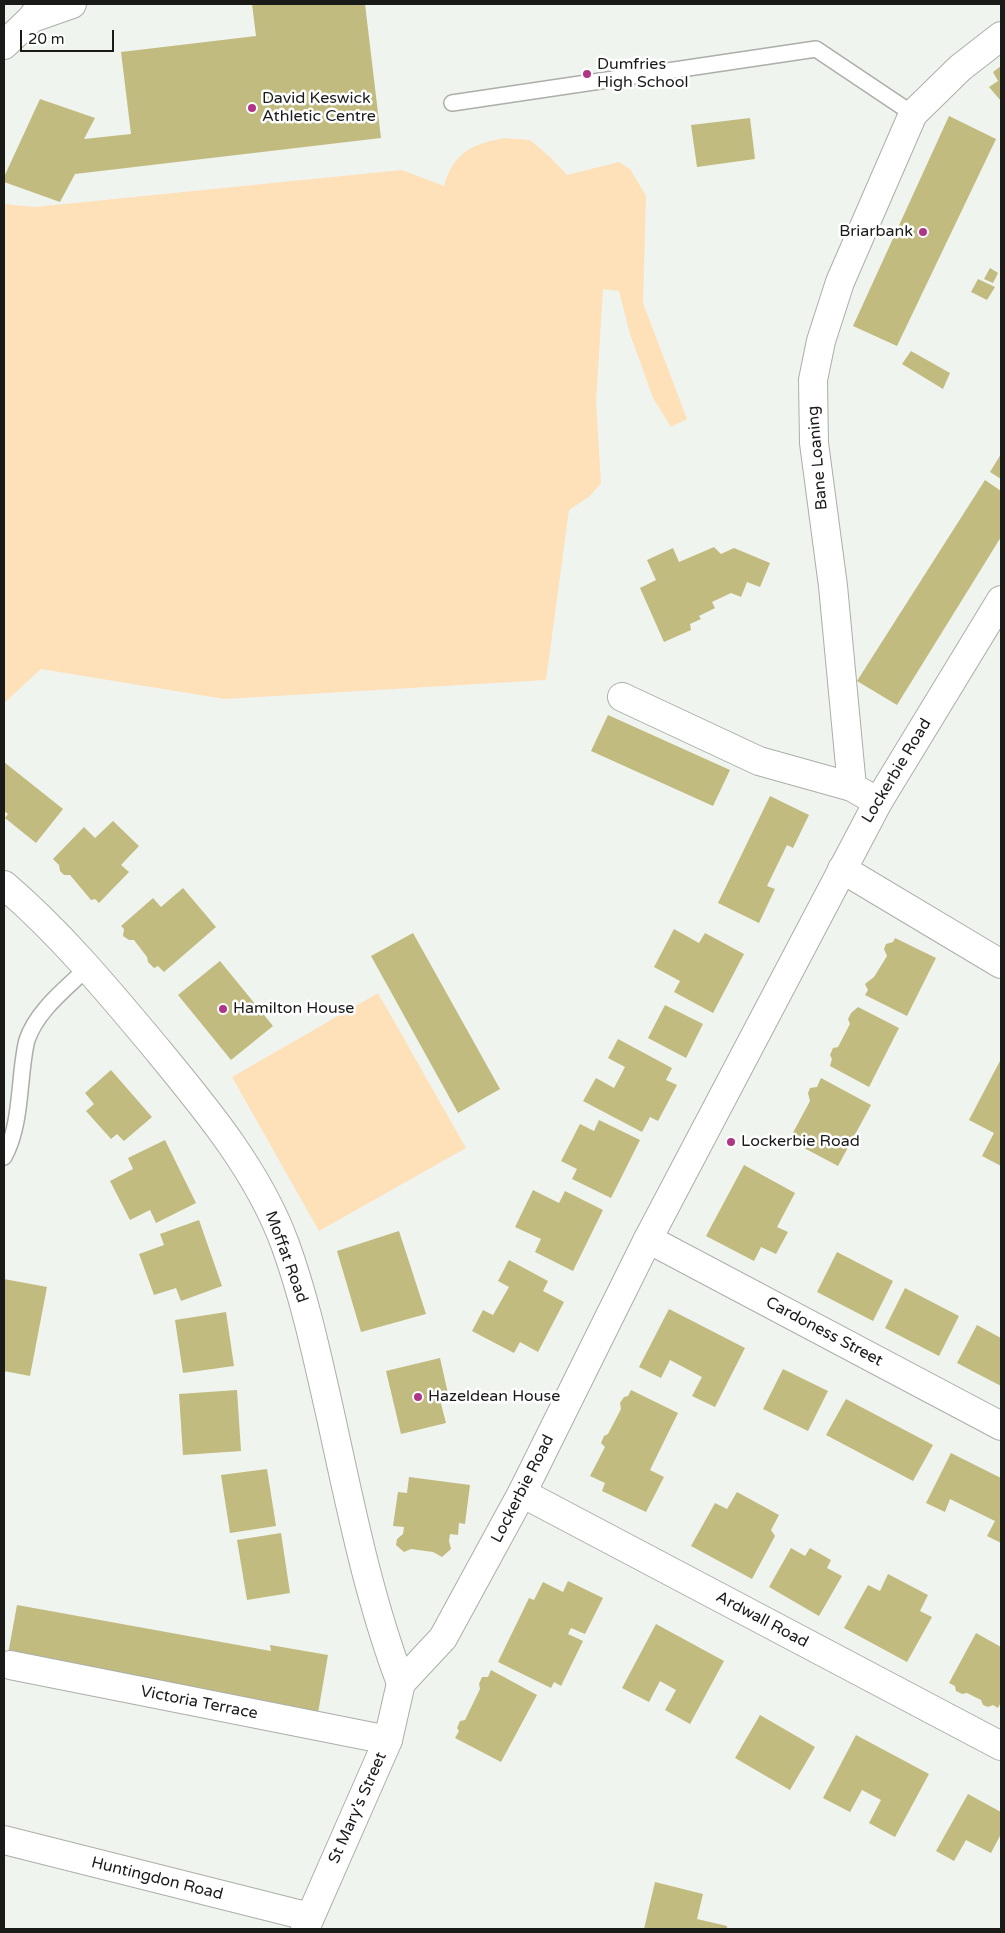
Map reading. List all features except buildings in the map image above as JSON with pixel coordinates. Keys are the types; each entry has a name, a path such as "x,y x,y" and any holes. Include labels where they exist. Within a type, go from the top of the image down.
{"street":[{"path":"4,45 37,11 72,4"},
{"name":"Bane Loaning","path":"852,787 833,586 814,442 813,380 821,340 840,282 913,114 960,68 1001,36"},
{"name":"Lockerbie Road","path":"401,1683 443,1638 522,1493 648,1239 878,802 999,609"},
{"path":"622,697 759,761 852,787 878,802"},
{"path":"842,869 1001,964"},
{"name":"Moffat Road","path":"4,885 88,967 167,1062 230,1143 256,1181 285,1243 312,1332 360,1550 386,1644 401,1683"},
{"name":"Cardoness Street","path":"648,1239 1001,1426"},
{"name":"Ardwall Road","path":"522,1493 1001,1746"},
{"name":"Victoria Terrace","path":"10,1665 388,1740"},
{"name":"St Mary's Street","path":"308,1923 388,1740 401,1683"},
{"name":"Huntingdon Road","path":"4,1840 308,1923"}],"lane":[{"path":"452,102 816,49 913,114"},
{"path":"4,1157 10,1147 16,1121 26,1041 36,1022 88,967"}],"shaded area":[{"path":"504,138 530,140 567,175 619,162 630,169 646,196 643,303 687,419 671,427 653,398 630,334 619,291 603,289 596,402 601,483 590,496 569,510 546,680 224,699 41,669 4,703 4,204 35,207 402,170 444,186 453,165 465,152 482,143"},
{"path":"378,993 466,1148 319,1231 232,1077"}],"place":[{"name":"Dumfries High School","path":"587,74"},
{"name":"David Keswick Athletic Centre","path":"252,108"},
{"name":"Briarbank","path":"923,232"},
{"name":"Hamilton House","path":"223,1009"},
{"name":"Lockerbie Road","path":"731,1142"},
{"name":"Hazeldean House","path":"418,1397"}]}
